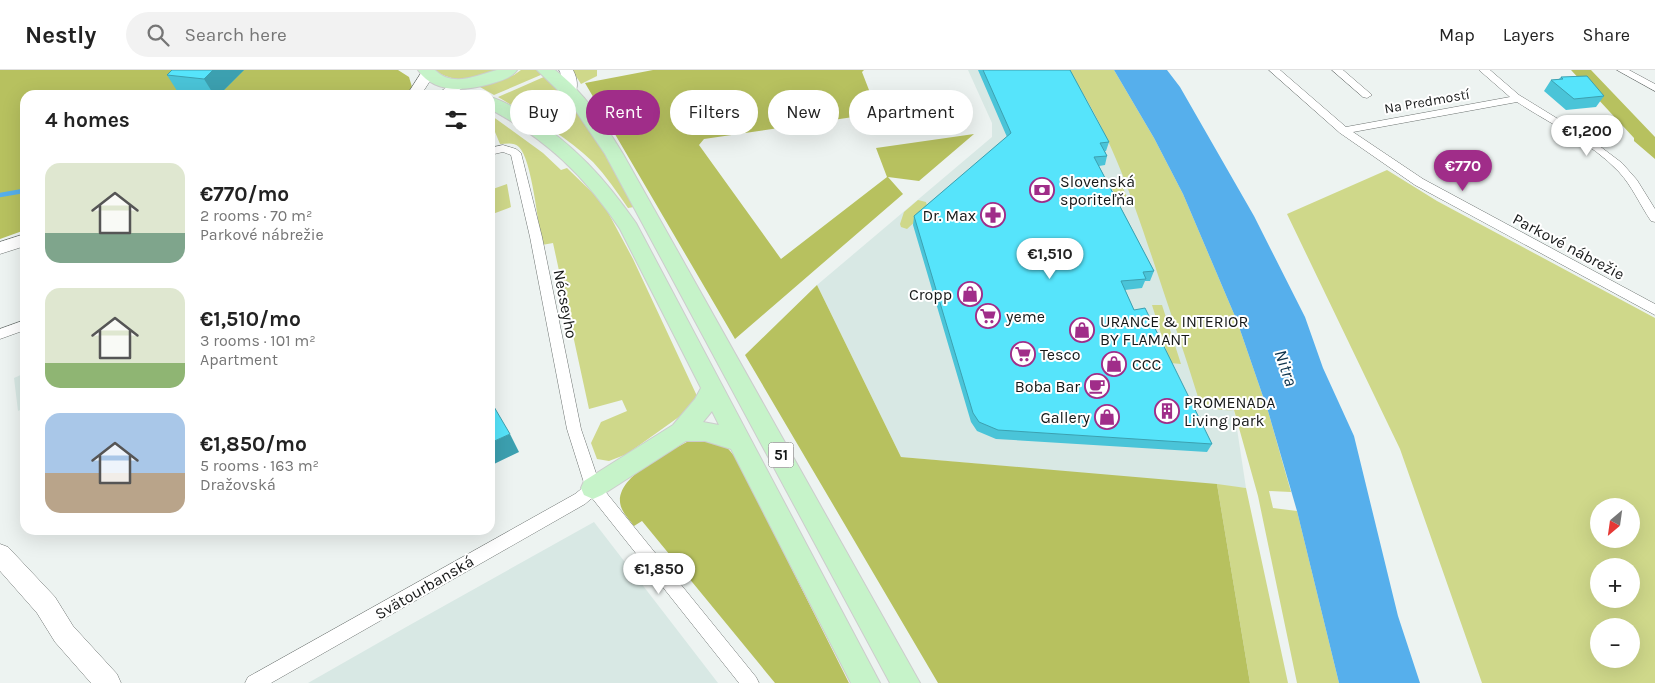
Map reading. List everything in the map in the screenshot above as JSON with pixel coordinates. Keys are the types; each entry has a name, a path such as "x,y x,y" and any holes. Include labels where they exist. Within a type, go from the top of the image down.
{"main road":[{"path":"427,71 440,81 460,84 482,82 509,70"},
{"name":"51","path":"544,70 567,90"},
{"path":"460,84 470,90"},
{"name":"51","path":"576,101 592,120 614,154 906,683"},
{"name":"51","path":"495,105 554,140 568,151 600,184 629,228 866,683"},
{"path":"593,488 681,432 703,406 713,387"},
{"path":"681,432 712,431 741,442"}],"street":[{"path":"566,70 570,77 569,90"},
{"name":"Parkové nábrežie","path":"1274,70 1344,132 1419,182 1458,205 1655,310"},
{"path":"1337,70 1367,95"},
{"path":"1484,70 1516,99 1599,149 1620,166 1655,218"},
{"path":"1622,70 1655,88"},
{"path":"417,90 427,71"},
{"path":"451,90 460,84"},
{"name":"Na Predmostí","path":"1344,132 1516,99"},
{"name":"Nécseyho","path":"495,150 508,148 516,153 536,237 574,429 593,488"},
{"path":"0,248 20,242"},
{"path":"0,334 20,327"},
{"path":"593,488 750,683"},
{"name":"Svätourbanská","path":"254,683 580,499 593,488"},
{"path":"0,554 46,605 64,634 108,683"}],"shaded area":[{"name":"PROMENADA Living park","path":"968,70 1089,70 1234,409 1246,488 901,457 817,285 992,137 992,123"},
{"path":"20,375 20,410 18,411 14,378"},
{"path":"594,522 718,683 308,683 408,626"}],"green space":[{"path":"0,70 398,70 409,77 412,87 410,90 20,90 20,232 0,239"},
{"path":"434,70 499,70 474,78 458,79 442,75"},
{"path":"521,70 538,70 543,74 495,95 495,90 485,90 480,87 514,75"},
{"path":"572,70 597,70 597,76 581,84"},
{"path":"653,70 864,70 862,72 869,90 849,90 849,118 839,119 839,90 768,90 768,130 758,131 758,90 670,90 670,135 731,135 704,139 699,145 781,259 887,177 876,148 973,135 919,181 888,177 903,194 735,339 615,135 660,135 660,90 589,90 585,83"},
{"path":"1068,70 1114,70 1154,138 1183,194 1237,321 1268,411 1291,492 1269,491 1273,508 1297,511 1339,683 1297,683 1258,496 1234,410 1214,408 1198,397 1127,186 1107,138"},
{"path":"1571,70 1591,70 1655,137 1655,159 1634,141 1634,138"},
{"path":"546,76 559,90 514,90"},
{"path":"510,92 510,104 498,97"},
{"path":"576,110 586,123 586,135 595,135 634,207 628,208 593,162 559,135 576,135"},
{"path":"495,118 510,129 510,135 518,135 543,153 561,170 567,168 603,203 633,259 697,396 690,409 627,454 609,461 597,459 591,443 601,422 627,411 622,400 589,409 553,243 542,245 528,165 519,147 515,144 500,144 495,132"},
{"path":"1387,170 1437,201 1655,318 1655,683 1482,683 1400,449 1287,214"},
{"path":"1119,179 1131,206 1123,206 1106,180"},
{"path":"507,184 511,207 495,213 495,188"},
{"path":"918,200 926,202 928,210 907,229 901,227 900,224 904,212"},
{"path":"817,285 901,457 1217,484 1250,683 938,683 745,355"},
{"path":"1152,305 1162,305 1181,364 1170,363"},
{"path":"698,436 719,438 736,458 849,683 775,683 642,521 634,526 624,512 620,502 622,491 628,481 650,463"},
{"path":"1217,484 1246,488 1288,683 1250,683"}],"water":[{"name":"Nitra","path":"1114,70 1167,70 1180,87 1254,216 1305,317 1323,368 1354,436 1398,616 1420,683 1339,683 1297,511 1268,411 1237,321 1183,194 1154,138"}],"building":[{"path":"172,70 213,70 204,79 167,75"},
{"path":"983,70 1070,70 1109,142 1100,143 1107,156 1094,157 1154,271 1143,272 1146,279 1121,281 1134,310 1145,308 1212,444 998,430 979,422 973,413 914,216 1011,133"},
{"path":"1587,76 1604,96 1574,99 1551,80 1563,79 1561,77"},
{"path":"495,408 510,434 495,441"}],"waterway":[{"path":"0,195 20,192"}],"place":[{"name":"Slovenská sporiteľňa","path":"1042,190"},
{"name":"Dr. Max","path":"993,215"},
{"name":"Cropp","path":"970,294"},
{"name":"yeme","path":"988,316"},
{"name":"URANCE & INTERIOR BY FLAMANT","path":"1082,330"},
{"name":"Tesco","path":"1023,354"},
{"name":"CCC","path":"1114,364"},
{"name":"Boba Bar","path":"1097,386"},
{"name":"PROMENADA Living park","path":"1167,411"},
{"name":"Gallery","path":"1107,417"}]}
